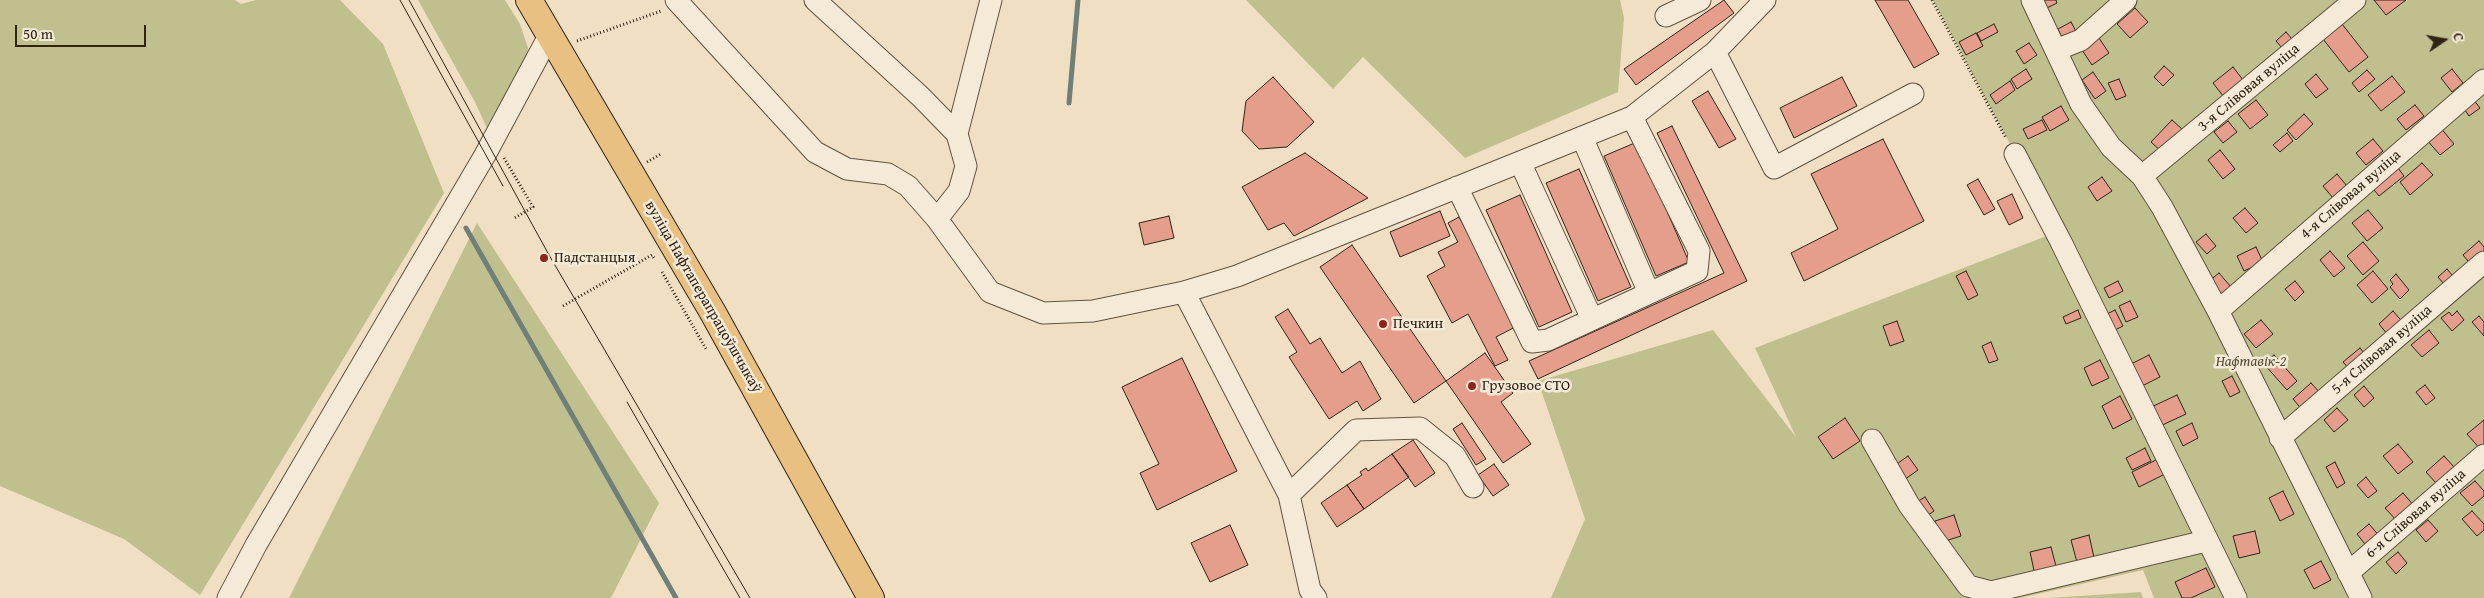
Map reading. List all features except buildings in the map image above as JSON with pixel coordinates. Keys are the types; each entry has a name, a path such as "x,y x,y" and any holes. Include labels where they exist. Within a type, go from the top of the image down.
{"main road":[{"name":"вуліца Нафтаперапрацоўшчыкаў","path":"529,0 712,311 871,598"}],"street":[{"path":"815,0 921,97 957,134 966,166 959,191 937,219"},
{"path":"957,134 991,0"},
{"path":"1666,16 1700,0"},
{"path":"678,2 815,152 847,169 888,174 908,186 937,219 990,292 1043,313 1093,311 1184,292 1237,276 1632,117 1715,52 1765,0"},
{"path":"2032,0 2081,104 2111,148 2142,176 2162,207 2218,311 2361,598"},
{"path":"2056,50 2081,40 2126,0"},
{"name":"3-я Слівовая вуліца","path":"2142,176 2355,0"},
{"path":"228,598 256,545 554,41"},
{"path":"1715,52 1774,168 1913,94"},
{"name":"4-я Слівовая вуліца","path":"2218,311 2484,80"},
{"path":"1457,187 1532,342 1548,340 1697,271 1699,251 1632,117"},
{"path":"1582,137 1649,293"},
{"path":"2015,154 2061,242 2206,541 2236,598"},
{"path":"1520,162 1592,319"},
{"name":"5-я Слівовая вуліца","path":"2280,438 2484,262"},
{"path":"1184,292 1289,495 1310,590 1316,598"},
{"path":"1289,495 1356,430 1420,428 1455,456 1473,487"},
{"path":"1872,440 1909,505 1968,586 1991,592 2206,541"},
{"name":"6-я Слівовая вуліца","path":"2348,573 2484,456"}],"path":[{"path":"1932,0 2015,154"},
{"path":"554,41 678,2"},
{"path":"494,140 533,207 513,219"},
{"path":"563,306 652,255 656,262"},
{"path":"661,270 706,350"}],"green space":[{"path":"0,0 235,0 241,4 256,0 340,0 383,44 444,193 200,595 124,539 0,486"},
{"path":"418,0 505,0 520,24 528,48 527,66 490,135 475,102"},
{"path":"1246,0 1620,0 1624,18 1618,92 1465,158 1363,57 1333,89"},
{"name":"Нафтавік-2","path":"1933,0 2484,0 2484,598 2154,598 2143,570 2020,598 1551,598 1585,519 1538,381 1713,330 1796,437 1755,348 2057,232"},
{"path":"477,223 659,503 611,598 289,598"},
{"path":"2141,592 2143,598 2049,598"}],"waterway":[{"path":"1069,103 1078,0"},
{"path":"466,228 676,598"}],"tram line":[{"path":"400,0 503,186"},
{"path":"409,0 549,255 750,598"},
{"path":"627,402 740,598"}],"place":[{"name":"Падстанцыя","path":"544,258"},
{"name":"Печкин","path":"1383,324"},
{"name":"Грузовое СТО","path":"1472,386"}]}
